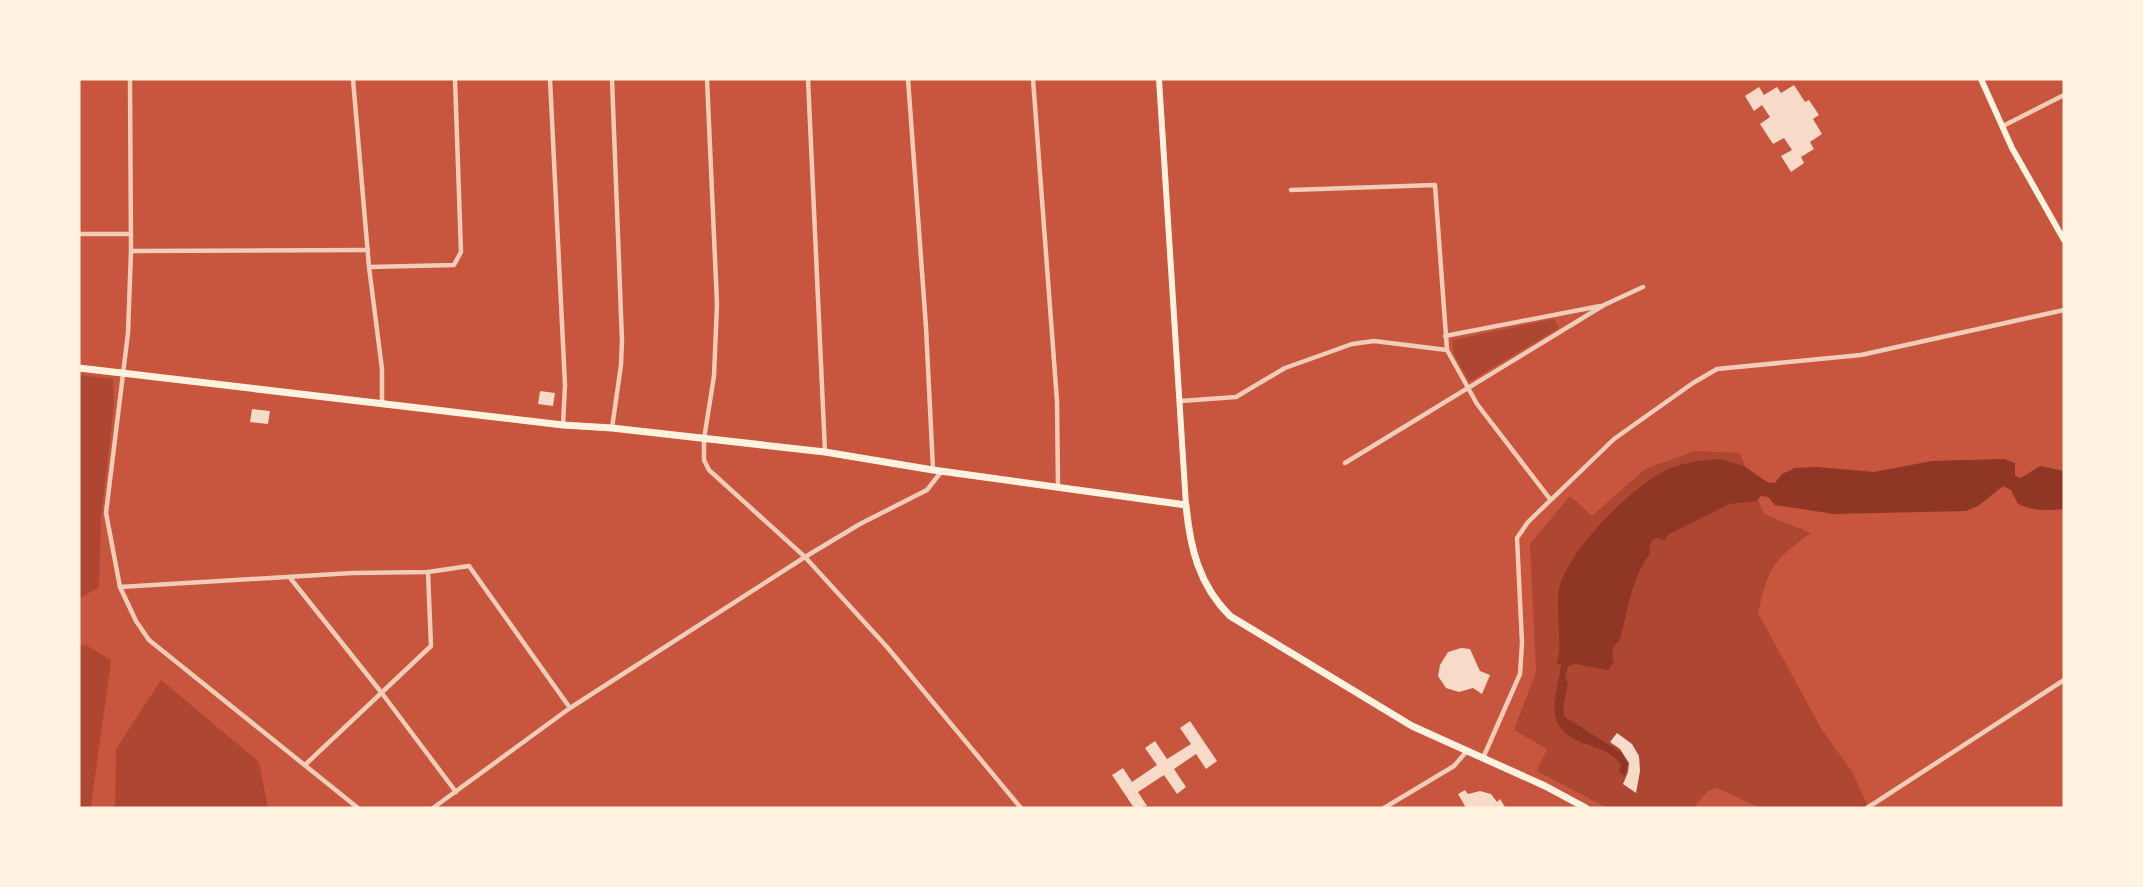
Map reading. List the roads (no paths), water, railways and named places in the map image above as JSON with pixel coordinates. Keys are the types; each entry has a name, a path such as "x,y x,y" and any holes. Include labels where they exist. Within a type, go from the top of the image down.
{"main road":[{"path":"1158,79 1186,505 1201,577 1213,598 1230,616 1412,726 1582,806"},
{"path":"1979,79 2001,127 2064,240"},
{"path":"79,368 563,425 825,452 1186,505"}],"street":[{"path":"130,79 131,251 125,375 106,513 120,587 136,621 149,640 358,808"},
{"path":"353,79 369,267 382,369 382,403"},
{"path":"369,267 454,265 461,252 455,79"},
{"path":"550,79 565,385 563,425"},
{"path":"612,79 622,341 612,428"},
{"path":"707,79 717,304 704,460 709,470 805,557 887,647 1021,808"},
{"path":"808,79 825,452"},
{"path":"433,808 570,708 805,557 860,524 927,490 937,470 908,79"},
{"path":"1033,79 1057,401 1058,488"},
{"path":"2001,127 2064,95"},
{"path":"1291,190 1435,185 1447,349 1468,388 1550,499"},
{"path":"79,234 131,234"},
{"path":"131,251 368,250"},
{"path":"1345,463 1604,305 1643,287"},
{"path":"1445,336 1604,305"},
{"path":"1483,759 1520,674 1522,643 1517,538 1550,499 1614,439 1717,369 1861,355 2064,310"},
{"path":"1181,401 1236,397 1285,368 1352,344 1374,341 1447,349"},
{"path":"120,587 352,573 428,572 465,565 473,569 570,708"},
{"path":"305,765 431,646 428,572"},
{"path":"290,578 456,792"},
{"path":"1867,808 2064,680"},
{"path":"1384,808 1454,766 1466,752"}]}
